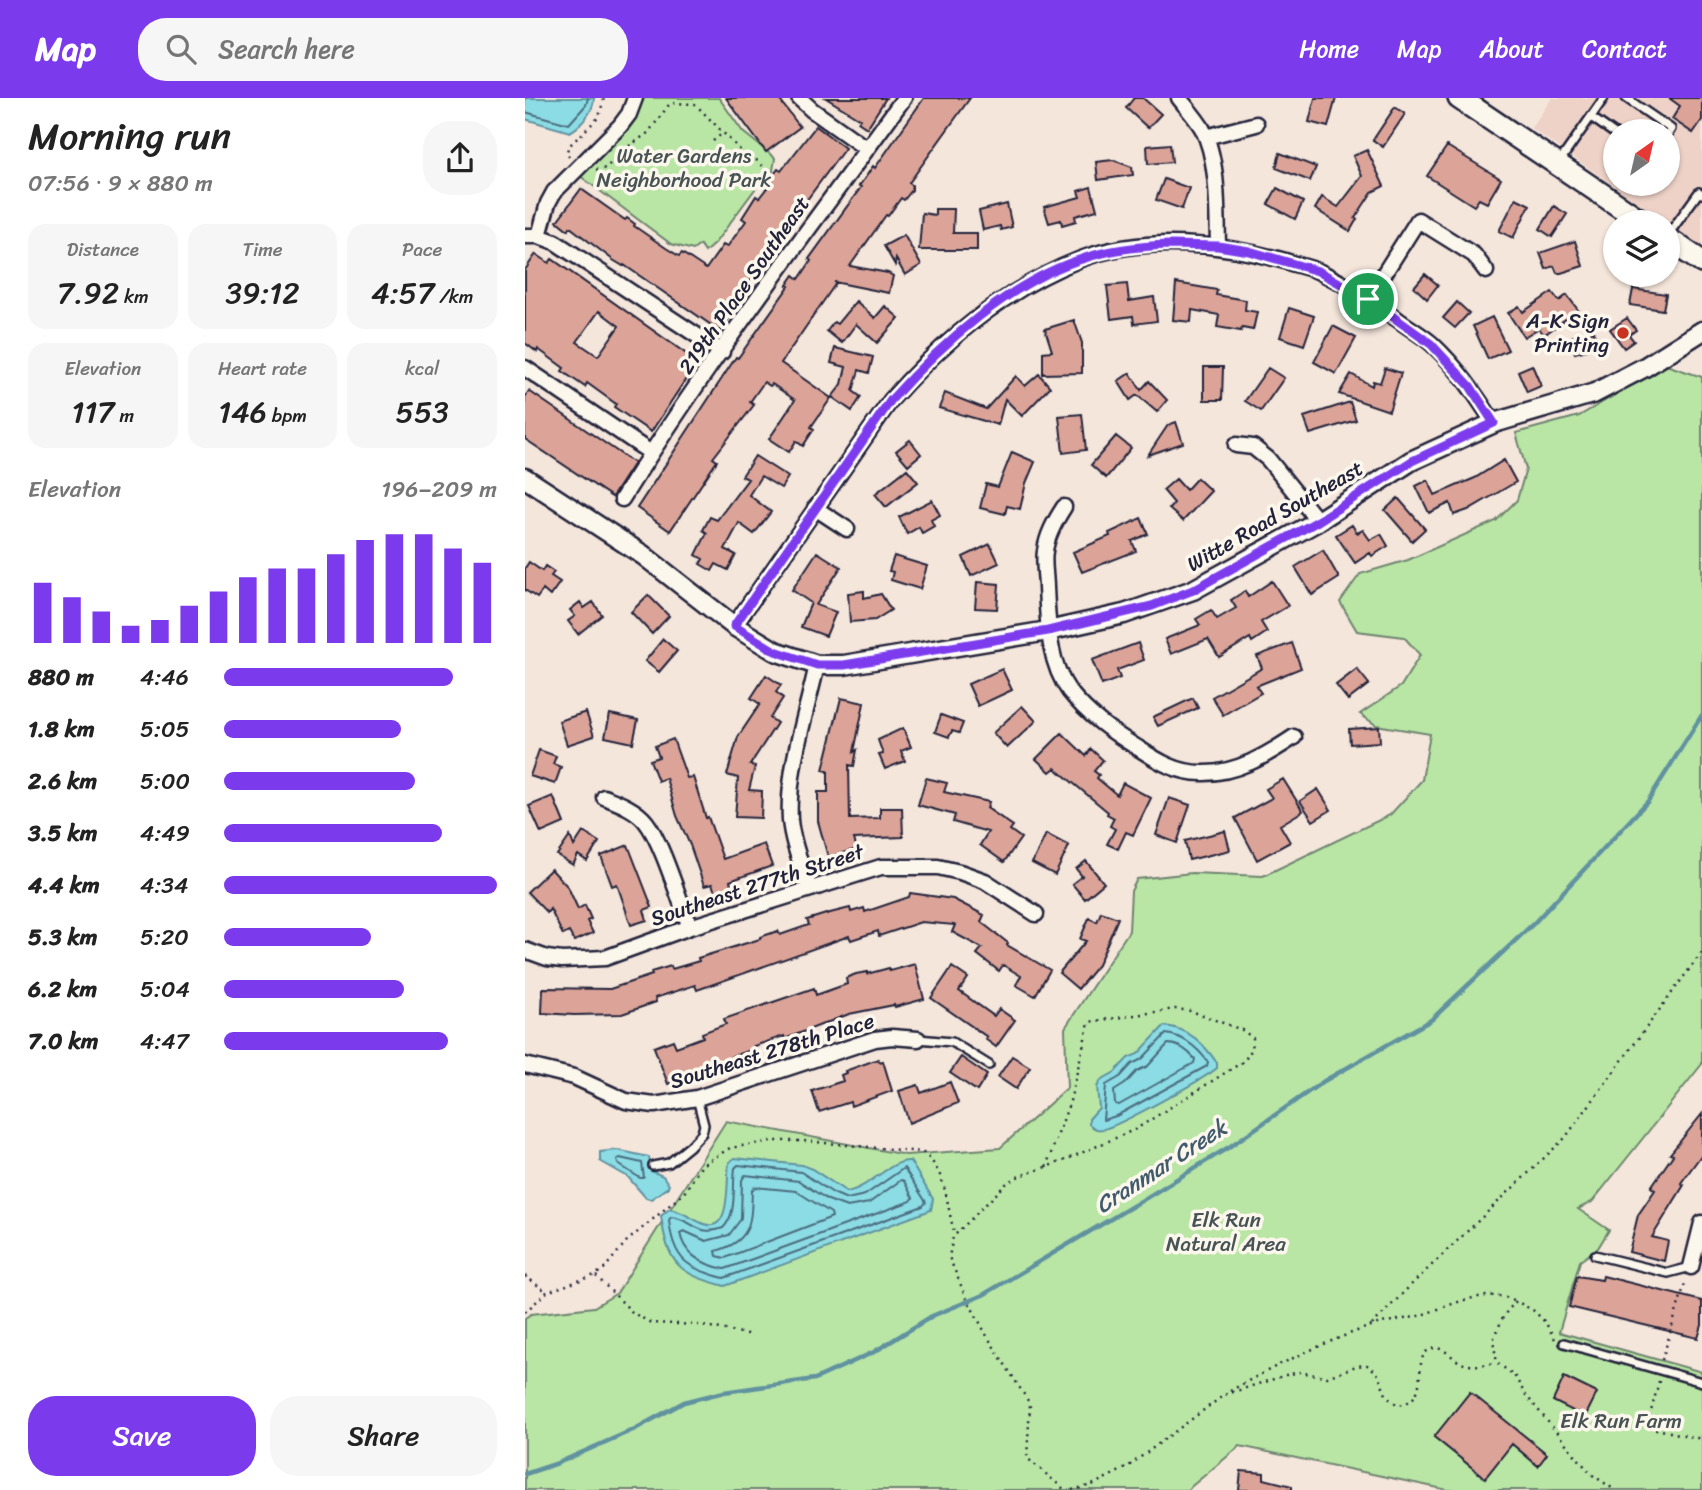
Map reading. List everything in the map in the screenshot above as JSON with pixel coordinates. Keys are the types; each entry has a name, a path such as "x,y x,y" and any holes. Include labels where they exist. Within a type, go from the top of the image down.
{"main road":[{"path":"1459,98 1625,210"},
{"path":"1680,246 1702,262"}],"street":[{"path":"635,98 629,114 620,126 554,192 532,236 569,251 722,352"},
{"path":"799,98 867,149"},
{"name":"219th Place Southeast","path":"622,499 722,352 904,98"},
{"path":"1179,98 1206,137 1216,190 1218,246"},
{"path":"1206,137 1256,124"},
{"path":"1368,299 1418,220 1474,255 1486,271"},
{"path":"734,626 891,400 917,371 1001,299 1024,285 1083,258 1134,247 1218,246 1249,251 1318,271 1368,299 1431,344 1470,386 1494,423"},
{"name":"Witte Road Southeast","path":"525,478 643,555 734,626 775,651 817,665 844,665 1048,631 1124,614 1193,590 1318,521 1412,461 1494,423 1595,393 1645,368 1702,331"},
{"path":"525,368 651,453"},
{"path":"1236,445 1253,447 1268,458 1318,521"},
{"path":"815,508 847,529"},
{"path":"1064,508 1054,522 1045,551 1048,631 1057,669 1068,689 1100,724 1162,763 1201,774 1243,766 1294,737"},
{"path":"809,888 790,820 796,759 817,665"},
{"path":"604,797 633,810 646,822 656,840 690,927"},
{"name":"Southeast 277th Street","path":"525,950 562,960 604,958 690,927 881,867 938,867 985,881 1037,914"},
{"name":"Southeast 278th Place","path":"525,1065 574,1077 626,1101 655,1105 697,1098 875,1040 892,1037 918,1039"},
{"path":"1699,1269 1702,1223"}],"lane":[{"path":"1558,165 1604,98"},
{"path":"1626,98 1656,119"},
{"path":"1591,117 1603,126"},
{"path":"1680,219 1699,191 1702,194"},
{"name":"Southeast 278th Place","path":"918,1039 952,1042 989,1065"},
{"path":"653,1166 669,1163 702,1133 704,1125 697,1098"},
{"path":"1595,1255 1668,1273 1699,1269"},
{"path":"1564,1343 1702,1382"}],"path":[{"path":"604,98 599,117 567,151 576,169 606,169 622,151 648,133 664,109 672,103 695,104 744,154 763,165 770,174"},
{"path":"713,141 723,133"},
{"path":"1372,1325 1438,1258 1565,1138 1702,952"},
{"path":"1046,1167 1070,1101 1089,1022 1175,1009 1191,1011 1242,1030 1253,1038 1252,1049 1244,1061 1230,1072 1136,1129 1046,1167 1017,1177 1006,1184 955,1235 950,1244 949,1256 970,1306 1030,1404 1027,1458 1065,1490"},
{"path":"525,1312 547,1292 604,1269 626,1242 684,1192 705,1163 730,1148 771,1141 824,1142 922,1152 929,1157 941,1178 955,1235"},
{"path":"1699,1269 1681,1291 1647,1427 1702,1439"},
{"path":"594,1275 633,1313 651,1323 700,1325 752,1335"},
{"path":"525,1276 547,1292"},
{"path":"1072,1490 1092,1485 1126,1468 1224,1395 1266,1371 1372,1325 1415,1317 1490,1295 1504,1295 1534,1311 1545,1322 1553,1337 1564,1343"},
{"path":"1497,1363 1493,1340 1504,1315 1515,1301"},
{"path":"1224,1395 1300,1372 1327,1377 1356,1366 1367,1365 1377,1372 1387,1397 1398,1405 1409,1402 1415,1395 1419,1386 1422,1360 1427,1350 1434,1347 1464,1364 1497,1363 1514,1374 1525,1394 1591,1474 1615,1490"}],"shaded area":[{"path":"1552,98 1702,98 1702,247 1680,232 1680,210 1649,210 1629,196 1680,196 1680,119 1603,119 1603,178 1531,128"}],"green space":[{"name":"Water Gardens Neighborhood Park","path":"642,98 719,98 743,132 775,158 773,171 764,177 715,243 705,252 700,245 693,250 671,244 580,176 629,127"},
{"name":"Elk Run Natural Area","path":"1666,365 1702,377 1702,1064 1592,1202 1578,1209 1609,1230 1598,1248 1580,1261 1559,1332 1702,1372 1702,1490 1448,1490 1240,1446 1187,1490 525,1490 525,1318 531,1314 594,1307 617,1293 726,1121 906,1155 1000,1148 1067,1088 1065,1028 1129,931 1131,891 1137,879 1192,873 1263,876 1390,815 1422,780 1430,734 1376,725 1360,714 1401,686 1420,655 1404,637 1357,631 1340,602 1360,574 1408,560 1496,521 1517,500 1526,469 1516,433 1579,416"}],"water":[{"path":"525,98 594,98 586,118 570,132 525,119"},
{"path":"1164,1026 1181,1030 1195,1038 1212,1056 1217,1068 1126,1120 1104,1129 1092,1127 1089,1119 1099,1108 1097,1087 1101,1080 1115,1072 1128,1058 1138,1054"},
{"path":"617,1150 649,1157 651,1171 663,1176 668,1187 651,1199 646,1198 628,1177 600,1161 600,1152"},
{"path":"734,1158 802,1165 847,1192 864,1185 895,1165 910,1161 933,1199 931,1210 725,1286 709,1282 686,1271 672,1257 661,1216 669,1209 704,1224 713,1225 719,1221 726,1204 729,1163"}],"building":[{"path":"726,98 778,98 800,127 766,152"},
{"path":"826,98 886,98 867,128 858,122 860,119"},
{"path":"924,98 970,98 909,183 912,190 904,200 901,198 888,216 886,215 850,266 893,276 889,293 834,282 836,283 781,363 831,398 811,427 814,429 803,446 796,441 789,452 769,439 795,400 772,384 770,386 764,382 750,402 754,405 713,458 717,461 670,531 637,508 736,357 738,358 789,286 787,285 794,275 799,279 811,261 809,259 861,187 859,186 873,166 875,168"},
{"path":"1134,98 1143,98 1161,114 1148,128 1126,108"},
{"path":"1315,98 1336,98 1328,127 1309,122"},
{"path":"1669,98 1702,98 1702,120 1693,133 1680,124 1680,119 1672,119 1680,106"},
{"path":"1395,107 1405,114 1383,147 1373,140"},
{"path":"816,126 845,148 751,276 753,277 741,295 744,297 720,331 613,260 570,227 568,230 557,221 581,189 625,220 627,218 666,248 679,256 682,253 706,269 723,245 727,247 746,221 742,218 756,196 759,198 778,169 781,171"},
{"path":"1170,144 1172,162 1148,164 1147,146"},
{"path":"1447,146 1501,179 1487,203 1479,199 1474,206 1427,176"},
{"path":"1367,150 1384,186 1372,192 1350,231 1315,209 1322,197 1338,207 1362,176 1353,156"},
{"path":"1280,153 1316,167 1310,181 1276,168"},
{"path":"1113,160 1132,167 1133,175 1098,180 1096,162"},
{"path":"1164,179 1189,188 1182,209 1156,200"},
{"path":"1091,187 1097,210 1075,216 1076,221 1062,225 1061,220 1049,223 1044,207 1080,197 1078,191"},
{"path":"1277,188 1303,202 1295,219 1268,204"},
{"path":"1516,198 1530,205 1513,238 1499,231"},
{"path":"1007,204 1012,227 1001,230 1000,226 983,230 979,211"},
{"path":"1554,206 1567,214 1552,237 1540,229"},
{"path":"935,209 954,209 953,233 977,233 977,250 919,250 922,213 935,215"},
{"path":"904,235 921,265 905,275 896,259 895,265 884,246"},
{"path":"1575,241 1583,266 1561,273 1557,273 1554,266 1546,269 1540,253"},
{"path":"536,254 549,263 552,259 688,355 691,353 699,359 651,432 614,407 616,404 587,383 585,387 562,371 564,368 525,343 525,270","holes":["599,311 619,326 598,356 577,342"]},
{"path":"1425,274 1438,285 1427,299 1414,287"},
{"path":"1176,283 1217,290 1216,295 1246,300 1245,310 1257,312 1253,330 1217,327 1219,315 1192,310 1191,322 1173,320"},
{"path":"1127,284 1129,301 1154,297 1157,321 1134,324 1133,316 1111,319 1107,286"},
{"path":"1633,289 1666,294 1663,310 1630,305"},
{"path":"1552,292 1559,301 1567,295 1578,310 1544,335 1539,328 1524,337 1508,313 1519,306 1523,312"},
{"path":"856,301 875,318 885,306 899,318 877,343 856,324 842,343 827,331 834,322 837,324"},
{"path":"1457,302 1469,313 1455,328 1443,318"},
{"path":"1289,308 1314,316 1304,345 1280,337"},
{"path":"1492,317 1508,350 1488,359 1473,326"},
{"name":"A-K Sign Printing","path":"1627,318 1636,330 1629,335 1634,341 1624,348 1610,329"},
{"path":"1074,320 1082,343 1082,373 1043,374 1043,352 1052,351 1045,329"},
{"path":"1333,326 1356,338 1336,374 1314,362"},
{"path":"1594,331 1598,347 1575,353 1571,337"},
{"path":"835,348 873,357 869,373 859,370 853,391 861,397 852,411 832,397 842,384 846,367 831,363"},
{"path":"1532,365 1541,386 1527,392 1518,371"},
{"path":"1204,367 1223,367 1222,400 1204,400"},
{"path":"1268,368 1284,378 1261,411 1245,401"},
{"path":"1385,368 1401,373 1389,411 1339,394 1351,374 1372,386 1373,381 1380,383"},
{"path":"1130,373 1141,390 1149,381 1167,400 1157,412 1137,395 1130,400 1118,381"},
{"path":"1039,374 1050,387 1022,416 1005,399 998,425 939,408 945,393 986,409 1016,376 1025,386"},
{"path":"529,391 634,463 612,497 525,439 525,397"},
{"path":"1350,402 1356,420 1310,434 1304,417"},
{"path":"1082,414 1086,450 1063,453 1059,416"},
{"path":"1176,422 1183,443 1148,455 1168,425"},
{"path":"1116,436 1131,448 1106,478 1091,465"},
{"path":"910,440 921,454 908,465 896,451"},
{"path":"1012,452 1035,462 1026,483 1020,509 1007,506 1005,514 980,508 986,484 998,487"},
{"path":"755,456 788,477 781,488 761,476 749,495 771,512 754,534 739,523 725,549 736,555 728,570 716,564 712,571 700,564 703,559 696,555 707,533 703,530 710,517 717,520 748,479 742,476"},
{"path":"1504,460 1516,482 1468,510 1454,515 1450,503 1429,513 1416,486 1428,480 1435,495 1475,478"},
{"path":"907,469 918,482 886,507 875,494"},
{"path":"1197,478 1211,491 1183,521 1169,509 1174,503 1163,490 1176,479 1186,490"},
{"path":"1398,498 1425,529 1412,541 1385,510"},
{"path":"932,500 940,515 931,520 934,526 922,533 919,527 907,534 899,517"},
{"path":"1141,518 1148,534 1132,541 1136,551 1082,572 1073,552 1110,536 1109,533"},
{"path":"1352,525 1357,533 1363,530 1370,540 1381,534 1388,546 1355,563 1336,535"},
{"path":"990,544 999,563 971,576 963,557"},
{"path":"1323,550 1339,578 1312,595 1295,567"},
{"path":"817,552 841,567 816,605 836,612 826,636 801,627 811,603 792,590"},
{"path":"894,556 927,566 920,589 891,580 893,572 889,571"},
{"path":"529,562 542,571 545,566 554,572 551,576 560,582 550,596 543,590 537,598 525,590 525,568"},
{"path":"1272,581 1288,606 1261,622 1267,632 1252,642 1250,638 1219,657 1208,639 1171,654 1165,639 1200,625 1196,619 1211,610 1217,619 1236,608 1231,600 1245,591 1248,597"},
{"path":"977,582 999,584 997,609 975,608"},
{"path":"864,591 864,598 881,594 891,610 875,620 850,622 848,593"},
{"path":"648,595 669,616 652,634 631,612"},
{"path":"580,602 584,608 593,602 602,615 578,634 568,621 575,616 570,610"},
{"path":"663,639 677,651 659,672 645,661"},
{"path":"1138,643 1144,660 1117,670 1120,678 1102,685 1092,660"},
{"path":"1292,643 1301,668 1256,686 1261,693 1223,715 1212,697 1262,668 1257,656"},
{"path":"1002,669 1012,690 978,706 968,684"},
{"path":"1357,669 1369,684 1348,700 1336,685"},
{"path":"766,675 781,685 776,692 783,698 770,718 777,723 750,765 755,766 749,790 762,791 761,818 735,817 738,778 727,775 738,737 760,704 751,698"},
{"path":"841,698 864,703 854,752 857,750 854,766 849,765 850,819 880,818 880,808 902,808 903,837 854,839 857,849 828,857 818,821 818,792 828,792 828,771 823,770"},
{"path":"1193,698 1198,708 1158,726 1153,717"},
{"path":"1022,706 1036,721 1007,748 993,733"},
{"path":"586,712 594,736 567,745 559,721"},
{"path":"610,714 638,720 633,743 605,737"},
{"path":"941,715 963,723 959,733 952,731 949,737 935,732"},
{"path":"1379,727 1380,742 1350,744 1349,729"},
{"path":"903,728 911,747 901,751 905,761 885,769 879,755 883,754 878,740"},
{"path":"1062,733 1086,756 1091,749 1103,760 1094,771 1099,775 1097,778 1117,795 1123,783 1151,798 1133,835 1126,832 1118,849 1107,844 1115,829 1110,826 1114,818 1055,768 1050,772 1036,759"},
{"path":"673,739 687,778 693,777 723,859 764,844 772,866 730,881 732,889 716,894 712,884 704,886 677,816 666,778 658,781 650,760 659,757 655,746"},
{"path":"539,750 556,756 553,764 561,767 555,784 530,776"},
{"path":"926,778 947,783 944,792 989,802 987,808 1013,826 1010,830 1021,838 1004,862 980,845 988,832 953,822 955,815 918,805"},
{"path":"1283,779 1303,811 1280,825 1290,842 1257,860 1235,818 1272,798 1266,789"},
{"path":"1318,789 1331,810 1313,821 1300,801"},
{"path":"553,796 564,823 541,833 529,806"},
{"path":"1169,798 1190,805 1177,843 1156,835"},
{"path":"1225,831 1230,850 1189,860 1185,841"},
{"path":"583,832 599,842 587,861 578,855 573,865 557,855 570,836 574,846"},
{"path":"1046,834 1069,846 1055,875 1032,863"},
{"path":"628,845 652,907 644,910 647,920 631,925 617,884 612,886 601,856"},
{"path":"1086,861 1104,883 1085,899 1072,884 1082,876 1076,869"},
{"path":"551,869 568,887 578,909 585,905 591,919 587,921 593,933 574,941 569,932 563,935 550,909 547,913 527,892"},
{"path":"910,893 953,899 984,915 981,922 1008,943 1007,945 1050,970 1035,996 1016,985 1021,976 1003,965 999,971 977,954 982,948 952,932 955,925 921,922 879,936 878,931 851,940 849,936 697,990 695,985 655,998 656,1002 622,1014 542,1013 543,988 610,989 652,975 651,972 699,961 698,958 778,931 780,935 809,925 807,920 850,908 851,912 864,908 865,912 909,897"},
{"path":"1101,912 1118,918 1098,965 1078,989 1059,973 1086,941 1080,939 1089,918 1097,922"},
{"path":"915,964 924,999 895,1007 894,1005 849,1014 785,1039 784,1036 754,1046 755,1049 732,1056 734,1061 728,1063 729,1066 668,1084 654,1047 673,1040 676,1047 703,1037 702,1033 726,1024 724,1019 814,988 816,995 847,984 846,978 856,974 889,968 890,971"},
{"path":"952,967 968,978 959,991 994,1016 999,1009 1015,1020 996,1047 985,1039 987,1037 931,998"},
{"path":"1012,1056 1030,1067 1016,1089 998,1077"},
{"path":"961,1057 987,1075 977,1091 950,1073"},
{"path":"878,1059 879,1062 883,1061 892,1091 851,1106 850,1102 819,1112 812,1091 843,1081 841,1075 846,1073 845,1071"},
{"path":"950,1082 958,1103 909,1123 899,1091 918,1085 921,1093"},
{"path":"1702,1114 1702,1154 1681,1183 1684,1185 1652,1237 1668,1241 1664,1261 1629,1252 1638,1215 1655,1190 1651,1187 1673,1155 1670,1154"},
{"path":"1577,1276 1602,1280 1603,1276 1702,1301 1702,1325 1698,1338 1569,1307"},
{"path":"1564,1377 1597,1393 1585,1417 1553,1401"},
{"path":"1470,1392 1547,1454 1538,1466 1512,1444 1485,1478 1434,1437"},
{"path":"1241,1471 1264,1473 1264,1479 1292,1486 1292,1490 1239,1490"}],"waterway":[{"name":"Cranmar Creek","path":"525,1474 558,1463 635,1429 684,1402 724,1392 815,1379 874,1352 932,1316 983,1295 1146,1198 1229,1147 1324,1081 1431,1020 1534,923 1648,801 1702,715"}],"place":[{"name":"A-K Sign Printing","path":"1623,333"}],"route":[{"path":"1218,246 1249,251 1318,271 1368,299 1431,344 1470,386 1494,423 1412,461 1318,521 1193,590 1124,614 1048,631 844,665 817,665 775,651 734,626 891,400 917,371 975,320 1024,285 1083,258 1134,247 1218,246"}],"park label":[{"name":"Elk Run Farm","path":"1621,1421"}]}
